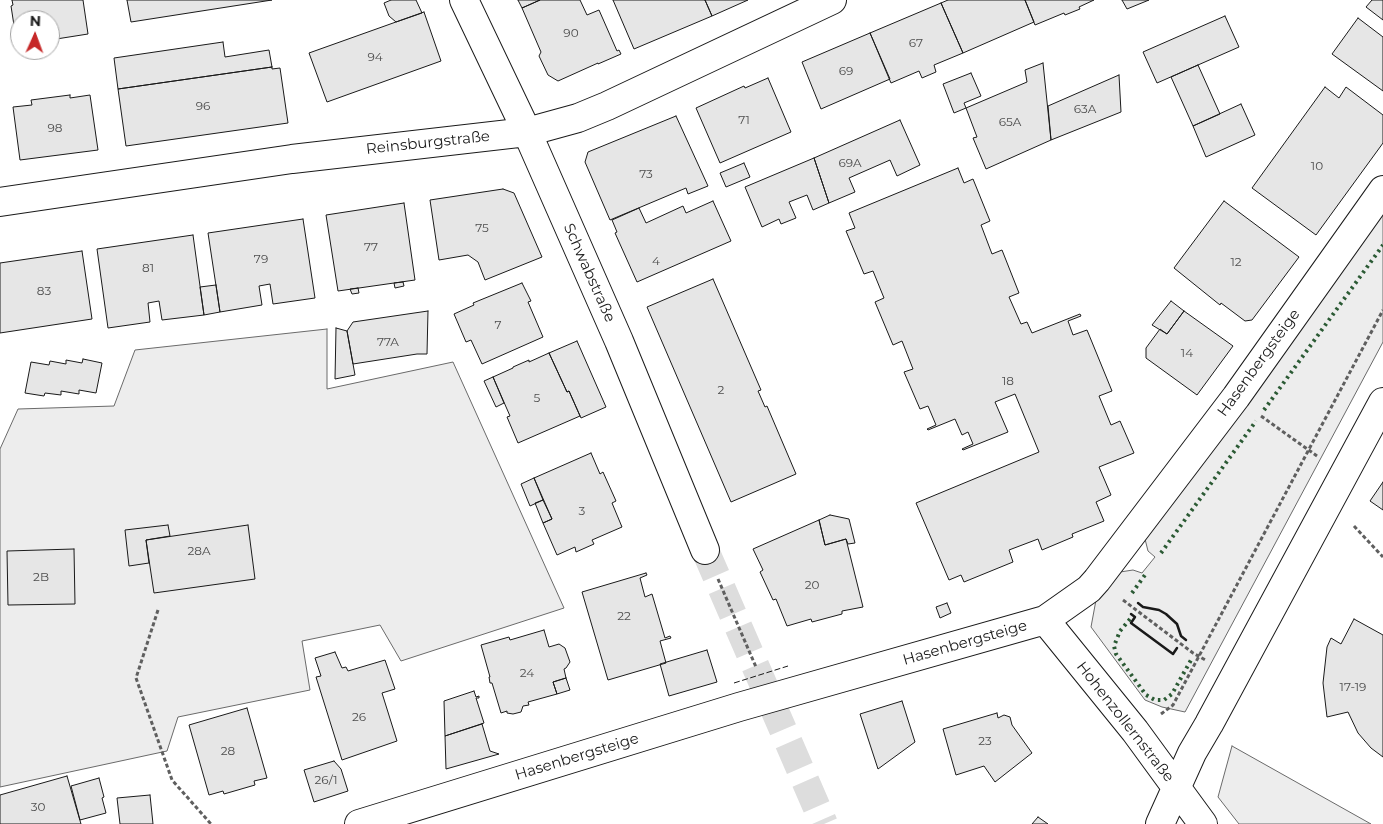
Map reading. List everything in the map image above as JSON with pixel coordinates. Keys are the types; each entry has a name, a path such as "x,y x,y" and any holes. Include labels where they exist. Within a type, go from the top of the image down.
{"street":[{"name":"Schwabstraße","path":"464,0 527,132 619,341 710,560"},
{"name":"Reinsburgstraße","path":"0,202 292,159 527,132 578,118 607,106 832,0"},
{"name":"Hasenbergsteige","path":"359,824 748,705 1045,620 1089,589 1097,580 1236,397 1383,190"},
{"path":"1160,824 1192,753 1214,716 1383,402"},
{"name":"Hohenzollernstraße","path":"1045,620 1136,731 1203,824"}],"path":[{"path":"1136,731 1173,705 1383,310"},
{"path":"1236,397 1343,476"},
{"path":"1353,525 1383,557"},
{"path":"710,560 756,668"},
{"path":"1125,602 1193,653"},
{"path":"158,610 136,678 172,780 211,824"}],"shaded area":[{"path":"1383,208 1383,342 1185,712 1162,707 1145,700 1091,627 1096,600 1120,572 1133,570 1142,573 1155,557 1148,551 1145,539 1149,530"},
{"path":"327,329 327,389 453,362 564,608 401,661 380,625 302,641 310,690 178,717 167,751 0,787 0,449 18,409 114,406 135,350"},
{"path":"1232,746 1371,824 1239,824 1218,797"}],"building":[{"path":"12,0 83,0 88,34 60,38 60,10 12,10 11,6 13,5"},
{"path":"127,0 272,0 131,22"},
{"path":"391,0 416,0 422,13 396,22 389,16 384,3"},
{"path":"518,0 540,0 522,8"},
{"path":"540,0 580,0 587,15 599,10 617,51 619,50 621,54 558,81 548,75 539,56 541,52 522,8"},
{"path":"613,0 705,0 712,16 634,49"},
{"path":"705,0 748,0 712,16"},
{"path":"948,0 1025,0 1034,22 963,53 941,3"},
{"path":"1025,0 1094,0 1079,7 1080,9 1065,15 1064,13 1035,25"},
{"path":"1122,0 1149,0 1127,9"},
{"path":"1372,0 1383,0 1383,20 1366,7"},
{"path":"941,3 963,53 934,65 936,72 922,78 919,71 891,83 870,33"},
{"path":"424,12 441,61 327,102 309,53"},
{"path":"1225,16 1239,47 1157,83 1143,52"},
{"path":"1358,18 1383,37 1383,91 1332,54"},
{"path":"870,33 890,79 821,109 802,62"},
{"path":"223,42 225,57 269,50 272,67 118,89 114,58"},
{"path":"1043,63 1051,140 986,169 973,138 977,137 966,108 1027,82 1025,70"},
{"path":"1198,65 1220,114 1193,126 1171,77"},
{"path":"272,67 272,69 280,68 288,123 126,146 118,89"},
{"path":"971,73 981,96 964,103 966,108 954,113 943,84"},
{"path":"1119,75 1121,112 1051,140 1048,106"},
{"path":"768,78 791,132 720,163 696,108 744,86 745,88"},
{"path":"1325,87 1339,98 1346,87 1383,115 1383,143 1316,235 1252,188"},
{"path":"70,95 70,98 90,95 98,150 20,160 13,107 32,105 31,100"},
{"path":"1241,104 1255,135 1206,157 1193,126"},
{"path":"676,116 708,186 688,194 686,188 610,220 585,162 588,152"},
{"path":"900,120 920,165 897,176 890,160 849,178 855,192 829,203 814,158"},
{"path":"814,158 829,203 813,210 807,195 789,202 796,218 781,224 779,219 762,227 745,187"},
{"path":"744,163 750,177 726,187 720,173"},
{"path":"958,168 964,183 973,179 990,221 981,225 992,254 1002,250 1019,293 1009,297 1021,324 1027,322 1032,333 1080,314 1081,316 1068,321 1073,335 1087,330 1112,391 1099,396 1111,425 1120,421 1134,453 1099,467 1111,495 1096,502 1104,521 1072,534 1073,537 1042,550 1038,539 1009,550 1013,562 964,582 961,575 949,580 916,503 1039,452 1015,394 995,402 1008,432 963,450 973,444 968,432 962,435 955,419 927,429 936,425 928,406 920,409 904,372 913,369 902,341 893,345 875,302 884,298 873,271 864,274 846,231 855,228 849,213"},
{"path":"503,189 514,193 542,257 485,280 478,262 468,255 439,260 430,200"},
{"path":"713,201 731,241 637,282 615,233 617,232 612,220 639,208 646,223 683,206 686,213"},
{"path":"1224,201 1299,257 1252,320 1245,321 1221,303 1220,305 1174,268"},
{"path":"404,203 415,280 338,291 326,215"},
{"path":"303,219 315,298 273,304 270,284 259,286 262,305 220,312 208,233"},
{"path":"193,235 204,315 162,320 159,301 148,303 150,322 108,328 97,249"},
{"path":"82,251 92,319 0,333 0,263"},
{"path":"713,279 761,390 758,391 765,407 767,406 796,474 731,502 647,307"},
{"path":"403,282 404,286 395,288 394,283"},
{"path":"522,283 531,301 528,302 543,337 482,364 471,340 466,342 454,314 474,305 473,303"},
{"path":"216,285 220,312 204,315 200,287"},
{"path":"358,288 359,293 352,294 350,289"},
{"path":"1171,301 1184,311 1167,334 1152,325"},
{"path":"428,311 427,354 353,364 347,331 353,322"},
{"path":"1184,311 1233,346 1197,395 1146,358 1146,348 1160,329 1167,334"},
{"path":"336,328 347,331 355,375 335,379"},
{"path":"577,341 606,407 581,418 549,353"},
{"path":"549,353 580,416 518,443 507,417 510,416 493,377"},
{"path":"83,359 102,363 96,393 79,390 79,394 61,391 61,395 45,393 44,396 25,393 31,362 49,365 50,361 66,364 66,360 82,363"},
{"path":"493,377 504,403 496,407 484,381"},
{"path":"591,453 600,474 603,472 616,501 612,503 622,527 592,540 594,544 576,552 575,547 557,555 543,523 552,519 534,478"},
{"path":"534,478 543,500 530,506 521,484"},
{"path":"1383,482 1383,510 1370,501"},
{"path":"543,500 552,519 543,523 535,503"},
{"path":"830,515 849,519 855,543 848,544 846,539 825,545 819,520"},
{"path":"819,520 825,545 846,539 863,607 842,611 842,614 812,622 811,619 787,626 776,599 773,600 760,572 763,570 753,549"},
{"path":"168,525 170,536 146,540 149,563 129,566 125,530"},
{"path":"248,525 255,579 154,593 146,540"},
{"path":"74,549 75,604 8,605 7,551"},
{"path":"646,573 647,575 640,578 645,597 652,594 665,638 670,636 671,638 660,641 666,663 608,680 582,592"},
{"path":"947,603 951,613 940,618 936,607"},
{"path":"1354,619 1383,635 1383,757 1371,748 1358,733 1348,712 1327,717 1323,683 1327,647 1331,638 1341,644"},
{"path":"544,630 549,647 559,644 565,648 570,662 564,669 566,678 553,682 557,694 528,702 529,705 523,706 521,712 513,714 507,713 507,711 501,713 492,683 490,683 481,645 509,637 510,640"},
{"path":"707,650 717,682 669,696 660,664"},
{"path":"335,652 342,668 346,667 348,671 385,660 395,689 382,693 397,741 342,760 316,677 321,676 315,658"},
{"path":"566,678 570,690 557,694 553,682"},
{"path":"474,691 476,697 479,696 479,698 476,698 484,723 445,736 444,701"},
{"path":"902,701 915,742 878,769 860,714"},
{"path":"247,708 267,778 254,781 255,785 224,794 223,791 209,795 189,725"},
{"path":"997,713 998,718 1004,715 1010,717 1012,725 1032,753 995,782 984,766 956,775 943,729"},
{"path":"482,724 490,751 499,754 446,769 445,736"},
{"path":"334,761 341,769 348,791 314,802 304,770"},
{"path":"67,776 81,824 0,824 0,795"},
{"path":"99,778 106,813 80,820 71,786"},
{"path":"150,795 153,824 120,824 117,798"},
{"path":"1038,817 1048,824 1032,824"}],"tunnel":[{"path":"705,550 824,824"}],"hedge":[{"path":"1264,410 1383,245"},
{"path":"1161,553 1256,421"},
{"path":"1132,593 1145,575"},
{"path":"1130,619 1120,631 1114,646 1116,654 1146,695 1155,700 1164,700 1172,694 1191,660"}],"fence":[{"path":"734,683 788,666"}],"wall":[{"path":"1138,603 1143,607 1159,610 1166,614 1177,624 1181,636 1186,640"},
{"path":"1131,614 1135,617 1131,623 1173,654 1177,648"}]}
